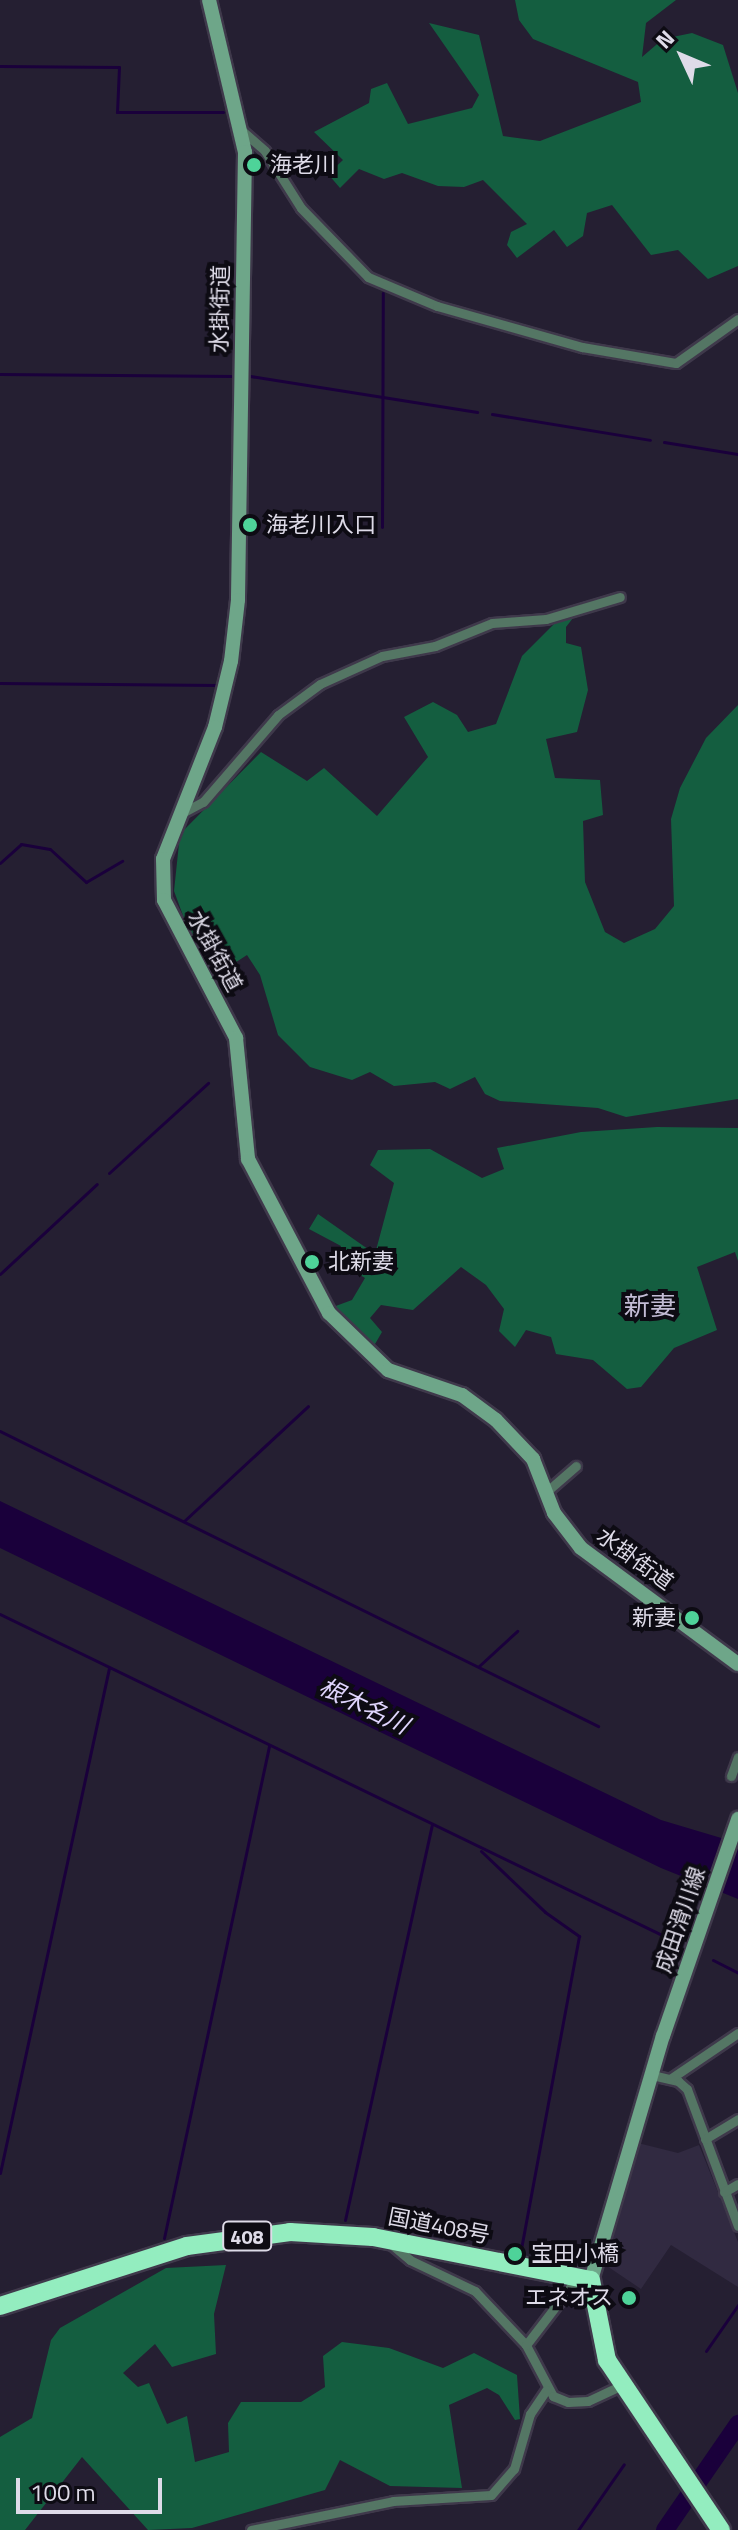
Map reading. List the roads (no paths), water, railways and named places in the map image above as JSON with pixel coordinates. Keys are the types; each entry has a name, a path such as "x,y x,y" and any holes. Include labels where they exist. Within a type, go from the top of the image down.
{"highway":[{"name":"国道408号","path":"0,2306 218,2239 290,2232 386,2240 584,2279"},
{"path":"584,2279 602,2347 622,2385 718,2525"}],"main road":[{"name":"水掛街道","path":"209,0 240,129 244,221 236,622 215,727 163,859 164,900 236,1038 242,1063 243,1142 266,1195 329,1313 353,1341 388,1370 462,1395 496,1420 533,1459 545,1493 581,1548 738,1664"},
{"name":"成田滑川線","path":"652,2075 738,1819"},
{"path":"584,2279 652,2075"}],"street":[{"path":"240,129 259,144 301,208 368,277 437,306 582,347 676,363 738,319"},
{"path":"180,814 203,802 278,715 320,684 382,656 435,646 492,623 546,619 620,597"},
{"path":"545,1493 576,1466"},
{"path":"731,1776 738,1757"},
{"path":"670,2079 738,2033"},
{"path":"652,2075 670,2079 687,2089 738,2226"},
{"path":"705,2139 738,2119"},
{"path":"724,2192 738,2184"},
{"path":"386,2240 410,2260 475,2291 526,2345 546,2390 568,2402 588,2401 622,2385"},
{"path":"526,2345 584,2279"},
{"path":"251,2530 393,2501 491,2495 514,2469 530,2414 546,2390"}],"water":[{"name":"根木名川","path":"0,1501 661,1820 738,1843 738,1899 661,1868 0,1548"}],"waterway":[{"path":"0,66 119,67 117,112 223,112"},
{"path":"382,527 383,293"},
{"path":"0,374 233,376"},
{"path":"250,376 477,412"},
{"path":"492,414 650,440"},
{"path":"664,442 738,454"},
{"path":"0,683 217,685"},
{"path":"0,863 21,844 50,849 86,882 122,861"},
{"path":"109,1173 208,1083"},
{"path":"0,1274 97,1184"},
{"path":"184,1521 308,1406"},
{"path":"0,1431 598,1726"},
{"path":"0,1614 662,1935"},
{"path":"479,1666 517,1631"},
{"path":"0,2173 109,1668"},
{"path":"164,2238 269,1746"},
{"path":"345,2220 432,1825"},
{"path":"481,1851 545,1912 579,1936 521,2248"},
{"path":"713,1960 738,1973"},
{"path":"706,2351 738,2305"},
{"path":"665,2530 738,2424"},
{"path":"578,2530 624,2464"}],"place":[{"name":"海老川","path":"254,165"},
{"name":"海老川入口","path":"250,525"},
{"name":"北新妻","path":"312,1262"},
{"name":"新妻","path":"692,1618"},
{"name":"宝田小橋","path":"515,2254"},
{"name":"エネオス","path":"629,2298"}],"district":[{"name":"新妻","path":"650,1306"}]}
